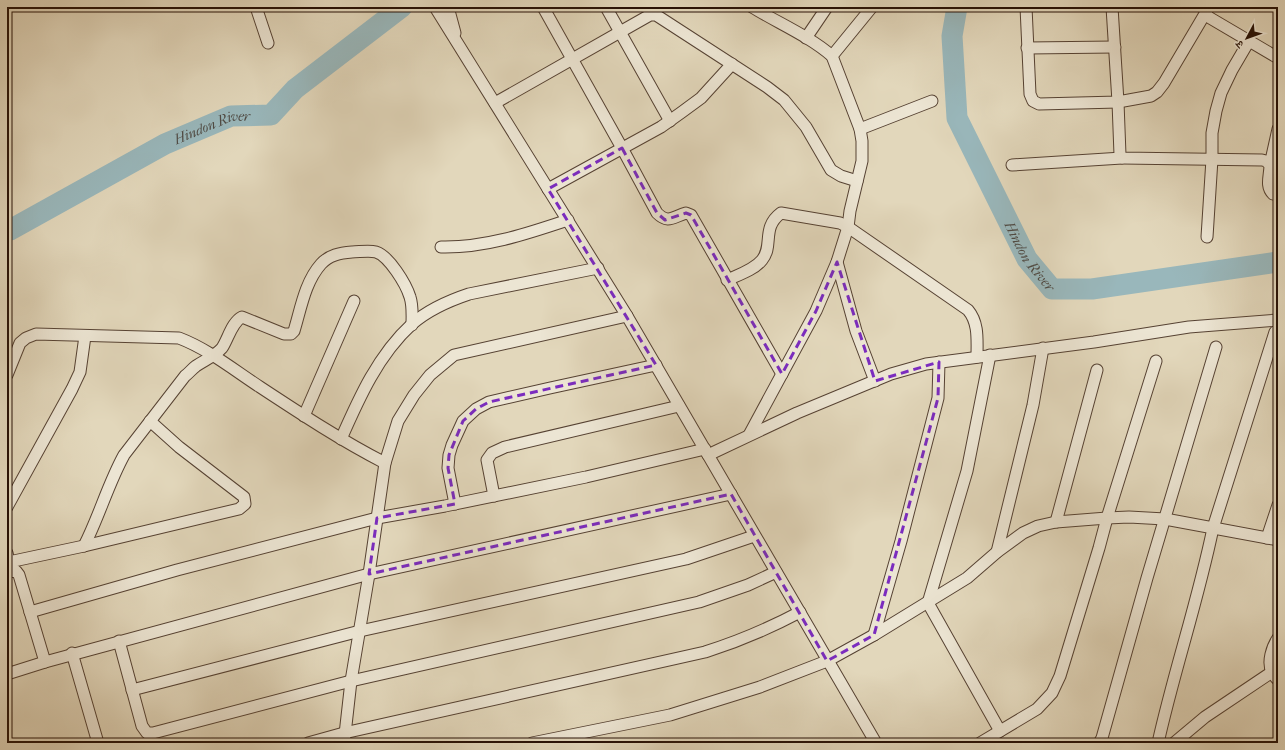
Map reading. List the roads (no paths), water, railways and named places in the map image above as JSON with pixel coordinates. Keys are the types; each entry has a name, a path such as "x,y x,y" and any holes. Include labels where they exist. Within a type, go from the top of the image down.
{"street":[{"path":"256,7 268,43"},
{"path":"435,7 627,316 876,743"},
{"path":"448,7 456,41"},
{"path":"543,7 657,213 666,220 686,213 691,215 782,374"},
{"path":"606,7 670,121"},
{"path":"749,436 816,311 837,262 848,227 850,211 862,161 862,141 860,129 832,56 806,38 753,7"},
{"path":"806,38 827,7"},
{"path":"832,56 872,7"},
{"path":"1026,7 1030,94 1033,101 1039,104 1118,102 1151,96 1157,92 1164,83 1207,11 1249,41 1278,58"},
{"path":"1112,7 1120,155 1122,158"},
{"path":"495,103 650,15 656,15 767,87 784,100 806,127 831,170 841,176 857,181"},
{"path":"1207,238 1212,159 1212,133 1221,93 1232,70 1249,41"},
{"path":"1027,48 1115,48"},
{"path":"548,189 670,121 700,98 732,64"},
{"path":"860,129 932,101"},
{"path":"1278,129 1270,165 1268,186 1273,194 1278,195"},
{"path":"1012,165 1122,158 1262,160 1266,161 1270,165"},
{"path":"727,280 755,266 762,260 766,252 771,224 774,218 781,213 840,223 968,310 973,316 976,324 977,357"},
{"path":"441,248 473,246 500,241 568,220"},
{"path":"84,546 100,511 116,468 124,455 185,376 196,366 213,356 221,348 230,334 235,322 242,317 284,334 291,334 294,331 308,284 312,276 322,263 330,256 342,253 375,251 386,258 404,284 410,297 412,307 412,324"},
{"path":"837,262 856,331 875,381"},
{"path":"341,439 366,385 380,361 412,324 434,309 469,294 598,268"},
{"path":"304,416 354,301"},
{"path":"344,738 351,681 369,574 385,463 398,420 414,395 430,375 454,356 627,316"},
{"path":"30,612 177,570 377,518 455,504 706,452 749,436 797,413 891,374 919,366 1189,328 1278,320"},
{"path":"1158,743 1165,712 1207,560 1213,528 1275,332"},
{"path":"7,375 20,343 26,338 36,334 179,338 188,341 213,356 341,439 385,463"},
{"path":"7,507 80,372 85,336"},
{"path":"1099,743 1102,738 1145,585 1216,347"},
{"path":"997,552 1033,405 1043,348"},
{"path":"990,355 967,471 928,603 1000,731"},
{"path":"980,743 1037,709 1052,693 1060,676 1156,361"},
{"path":"874,636 901,541 938,398 939,362"},
{"path":"455,504 448,468 449,456 452,445 463,421 476,409 489,402 656,366"},
{"path":"1056,522 1096,370"},
{"path":"494,496 487,460 492,453 505,447 680,406"},
{"path":"9,564 239,509 245,504 244,497 179,447 150,421"},
{"path":"7,674 72,653 369,574 731,494"},
{"path":"532,743 670,715 760,687 827,661 874,636 928,603 967,578 997,552 1024,533 1038,526 1056,522 1129,517 1165,519 1275,538 1278,505"},
{"path":"132,690 360,631 686,559 754,536"},
{"path":"9,564 19,575 45,662"},
{"path":"119,641 142,726 147,733 153,733 351,681 699,602 748,585 776,572"},
{"path":"308,743 344,738 706,652 765,631 800,612"},
{"path":"1174,743 1205,716 1275,676 1269,660 1278,638"},
{"path":"72,653 98,743"}],"waterway":[{"name":"Hindon River","path":"7,231 165,144 231,116 271,115 295,89 402,7"},
{"name":"Hindon River","path":"957,7 952,36 957,118 1027,259 1052,289 1092,289 1278,262"}]}
